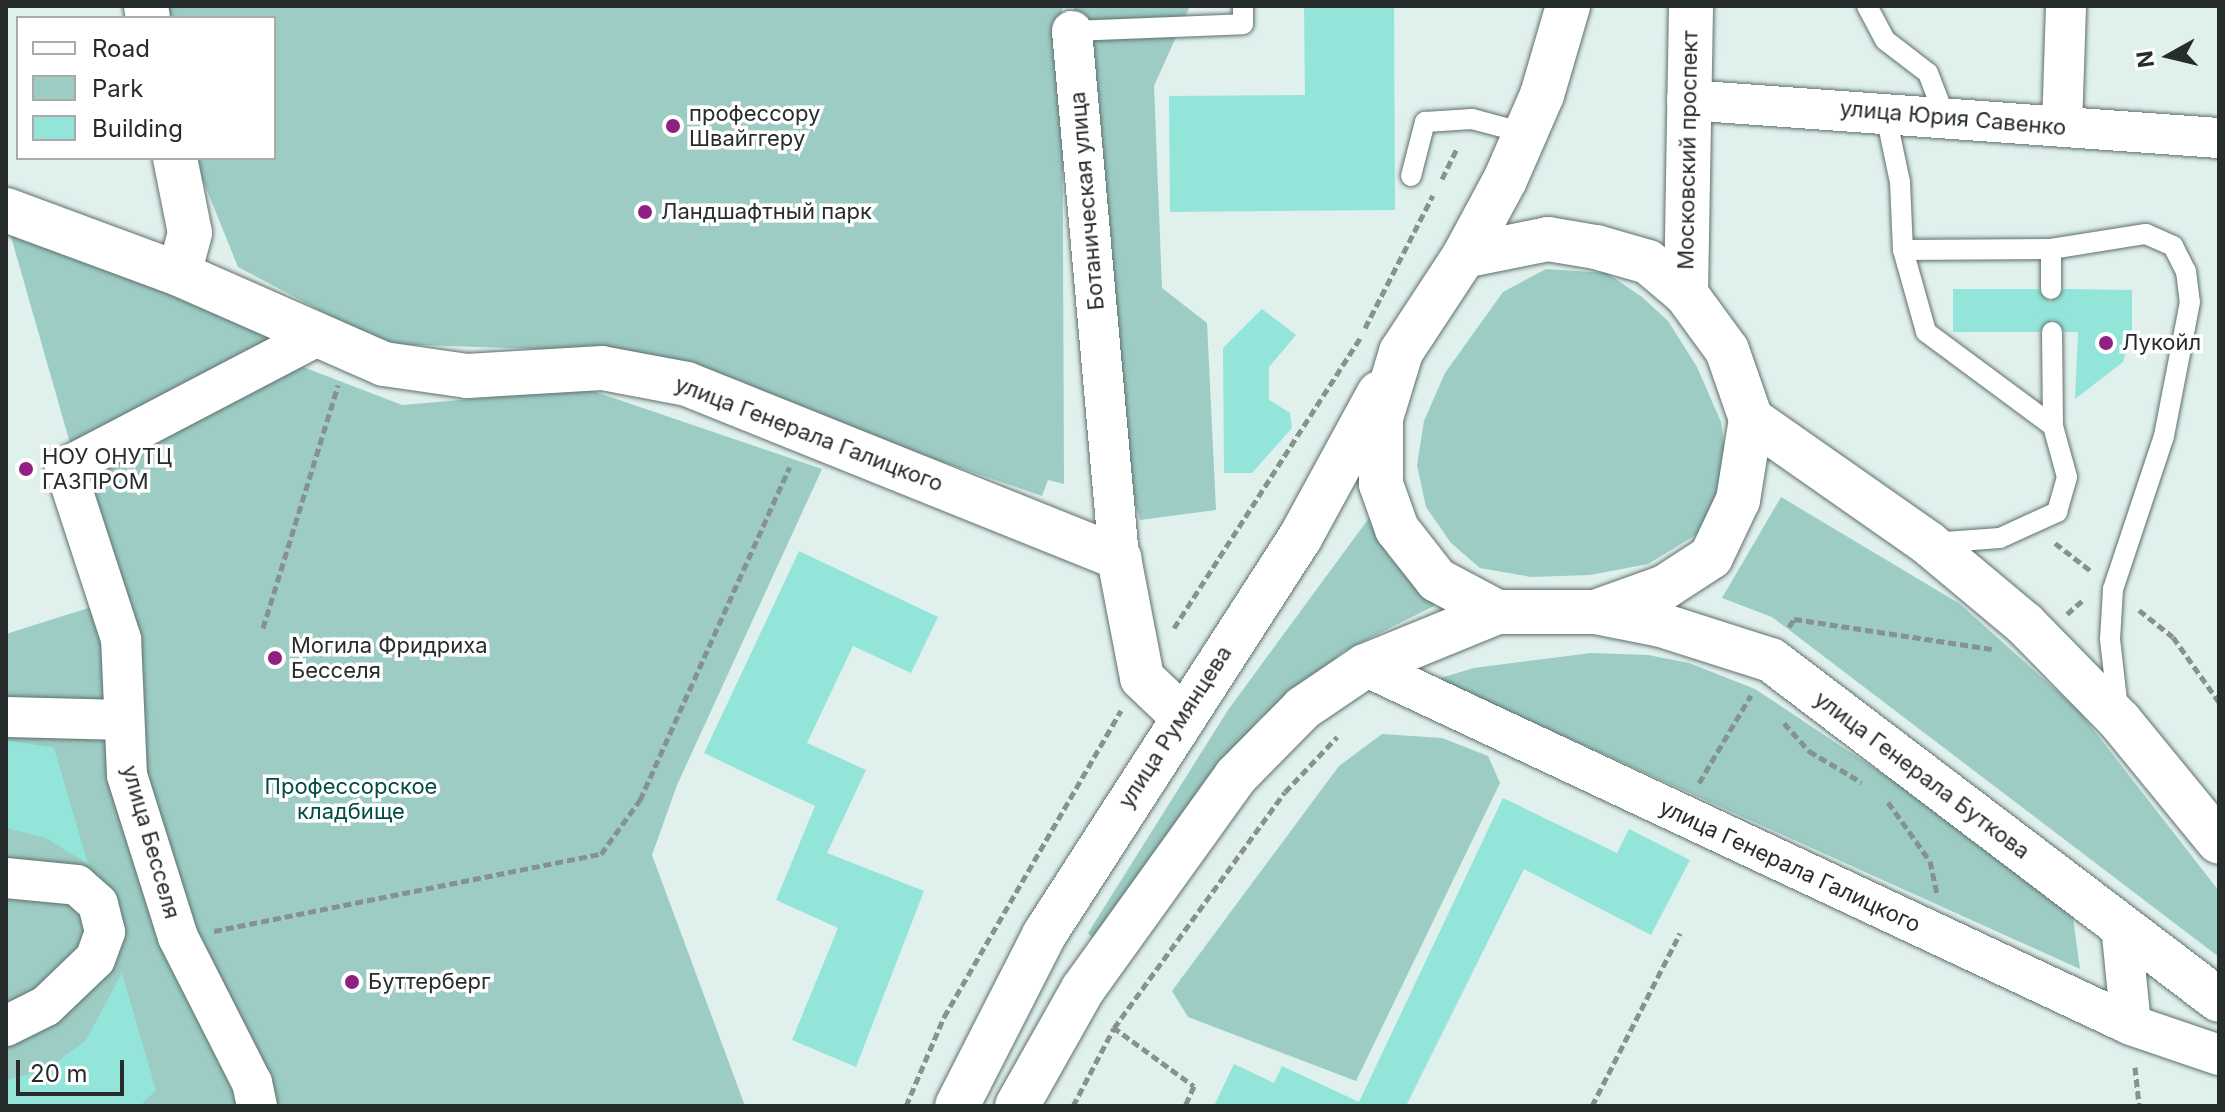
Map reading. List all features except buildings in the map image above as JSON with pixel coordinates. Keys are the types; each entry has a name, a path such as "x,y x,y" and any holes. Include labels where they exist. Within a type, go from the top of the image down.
{"main road":[{"name":"Московский проспект","path":"1464,256 1548,239 1596,247 1648,262 1686,294 1727,350 1751,419 1738,500 1711,557 1665,587 1595,612 1497,612 1437,580 1397,529 1381,484 1381,418 1401,352 1464,256 1525,133 1568,6"},
{"name":"Московский проспект","path":"1686,294 1691,6"},
{"path":"175,160 190,233 179,274"},
{"name":"улица Генерала Галицкого","path":"6,210 179,274 330,343 424,373 467,376 602,368 687,384 1119,558"},
{"name":"улица Румянцева","path":"957,1106 1044,935 1181,715 1300,538 1401,352"},
{"path":"1751,419 1928,543 2039,639 2120,721 2219,842"},
{"path":"1119,558 1128,690 1181,715"},
{"path":"1017,1106 1083,989 1236,776 1303,708 1365,666 1497,612"},
{"name":"улица Генерала Буткова","path":"1595,612 1661,625 1767,680 2121,925 2219,1000"}],"street":[{"path":"2062,127 2066,6"},
{"name":"Ботаническая улица","path":"1072,31 1119,558"},
{"name":"улица Юрия Савенко","path":"1687,100 1885,111 2219,138"},
{"name":"улица Бесселя","path":"257,1106 252,1083 178,937 127,775 121,639 65,468 330,343"},
{"name":"улица Генерала Галицкого","path":"1365,666 2131,1025 2219,1055"},
{"path":"6,717 124,720"},
{"path":"6,878 77,885 103,917 105,932 95,959 46,1006 6,1026"},
{"path":"103,917 165,896"},
{"path":"2121,925 2131,1025"}],"lane":[{"name":"Ботаническая улица","path":"1072,31 1243,24 1243,6"},
{"path":"1867,6 1885,40 1928,73 1945,117"},
{"path":"1885,111 1900,182 1903,250 1926,332 2053,426"},
{"path":"1411,176 1425,122 1472,119 1525,133"},
{"path":"1903,250 2051,249 2146,234 2173,246 2186,271 2190,302 2164,436 2113,589 2110,639 2120,721"},
{"path":"2051,249 2051,289"},
{"path":"1928,543 2000,538 2057,512 2067,477 2053,426 2052,332"}],"path":[{"path":"906,1106 944,1017 1117,718 1128,690 1353,353 1472,119"},
{"path":"263,628 341,375 330,343"},
{"path":"178,937 601,854 640,800 797,452"},
{"path":"1680,815 1755,689 1767,680 1794,619 2022,654 2093,591"},
{"path":"1117,718 1128,690"},
{"path":"1782,720 1809,751 1871,788"},
{"path":"1073,1106 1114,1028 1285,792 1345,730"},
{"path":"1883,795 1930,861 1939,903"},
{"path":"1592,1106 1680,933"},
{"path":"1114,1028 1194,1086 1185,1106"}],"green space":[{"name":"Ландшафтный парк","path":"168,6 1062,6 1064,484 1048,480 1042,496 773,404 744,382 706,369 601,351 383,344 238,267 202,178 198,160 276,160 276,16 170,16"},
{"path":"1073,6 1190,6 1154,86 1162,288 1207,323 1216,510 1140,520 1114,434 1104,173"},
{"path":"6,219 285,339 72,450"},
{"path":"1546,269 1607,273 1642,297 1668,321 1697,367 1721,422 1728,475 1704,530 1648,564 1590,575 1531,577 1480,568 1451,543 1426,507 1417,465 1424,421 1445,373 1503,292"},
{"name":"Профессорское кладбище","path":"285,360 402,405 587,389 822,469 677,785 652,855 745,1106 6,1106 6,634 120,598 82,477"},
{"path":"1781,497 1960,604 2078,710 2219,891 2219,957 1772,617 1722,598"},
{"path":"1372,514 1389,557 1436,605 1344,651 1259,719 1093,939 1088,933 1228,710"},
{"path":"1591,653 1648,655 1689,663 1755,689 1910,792 2041,890 2073,918 2080,969 1437,679 1474,668"},
{"path":"1382,734 1442,738 1488,756 1500,783 1356,1081 1188,1017 1172,991 1339,766"}],"place":[{"name":"профессору Швайггеру","path":"673,126"},
{"name":"Ландшафтный парк","path":"645,212"},
{"name":"Лукойл","path":"2106,343"},
{"name":"НОУ ОНУТЦ ГАЗПРОМ","path":"26,469"},
{"name":"Могила Фридриха Бесселя","path":"275,658"},
{"name":"Буттерберг","path":"352,982"}]}
